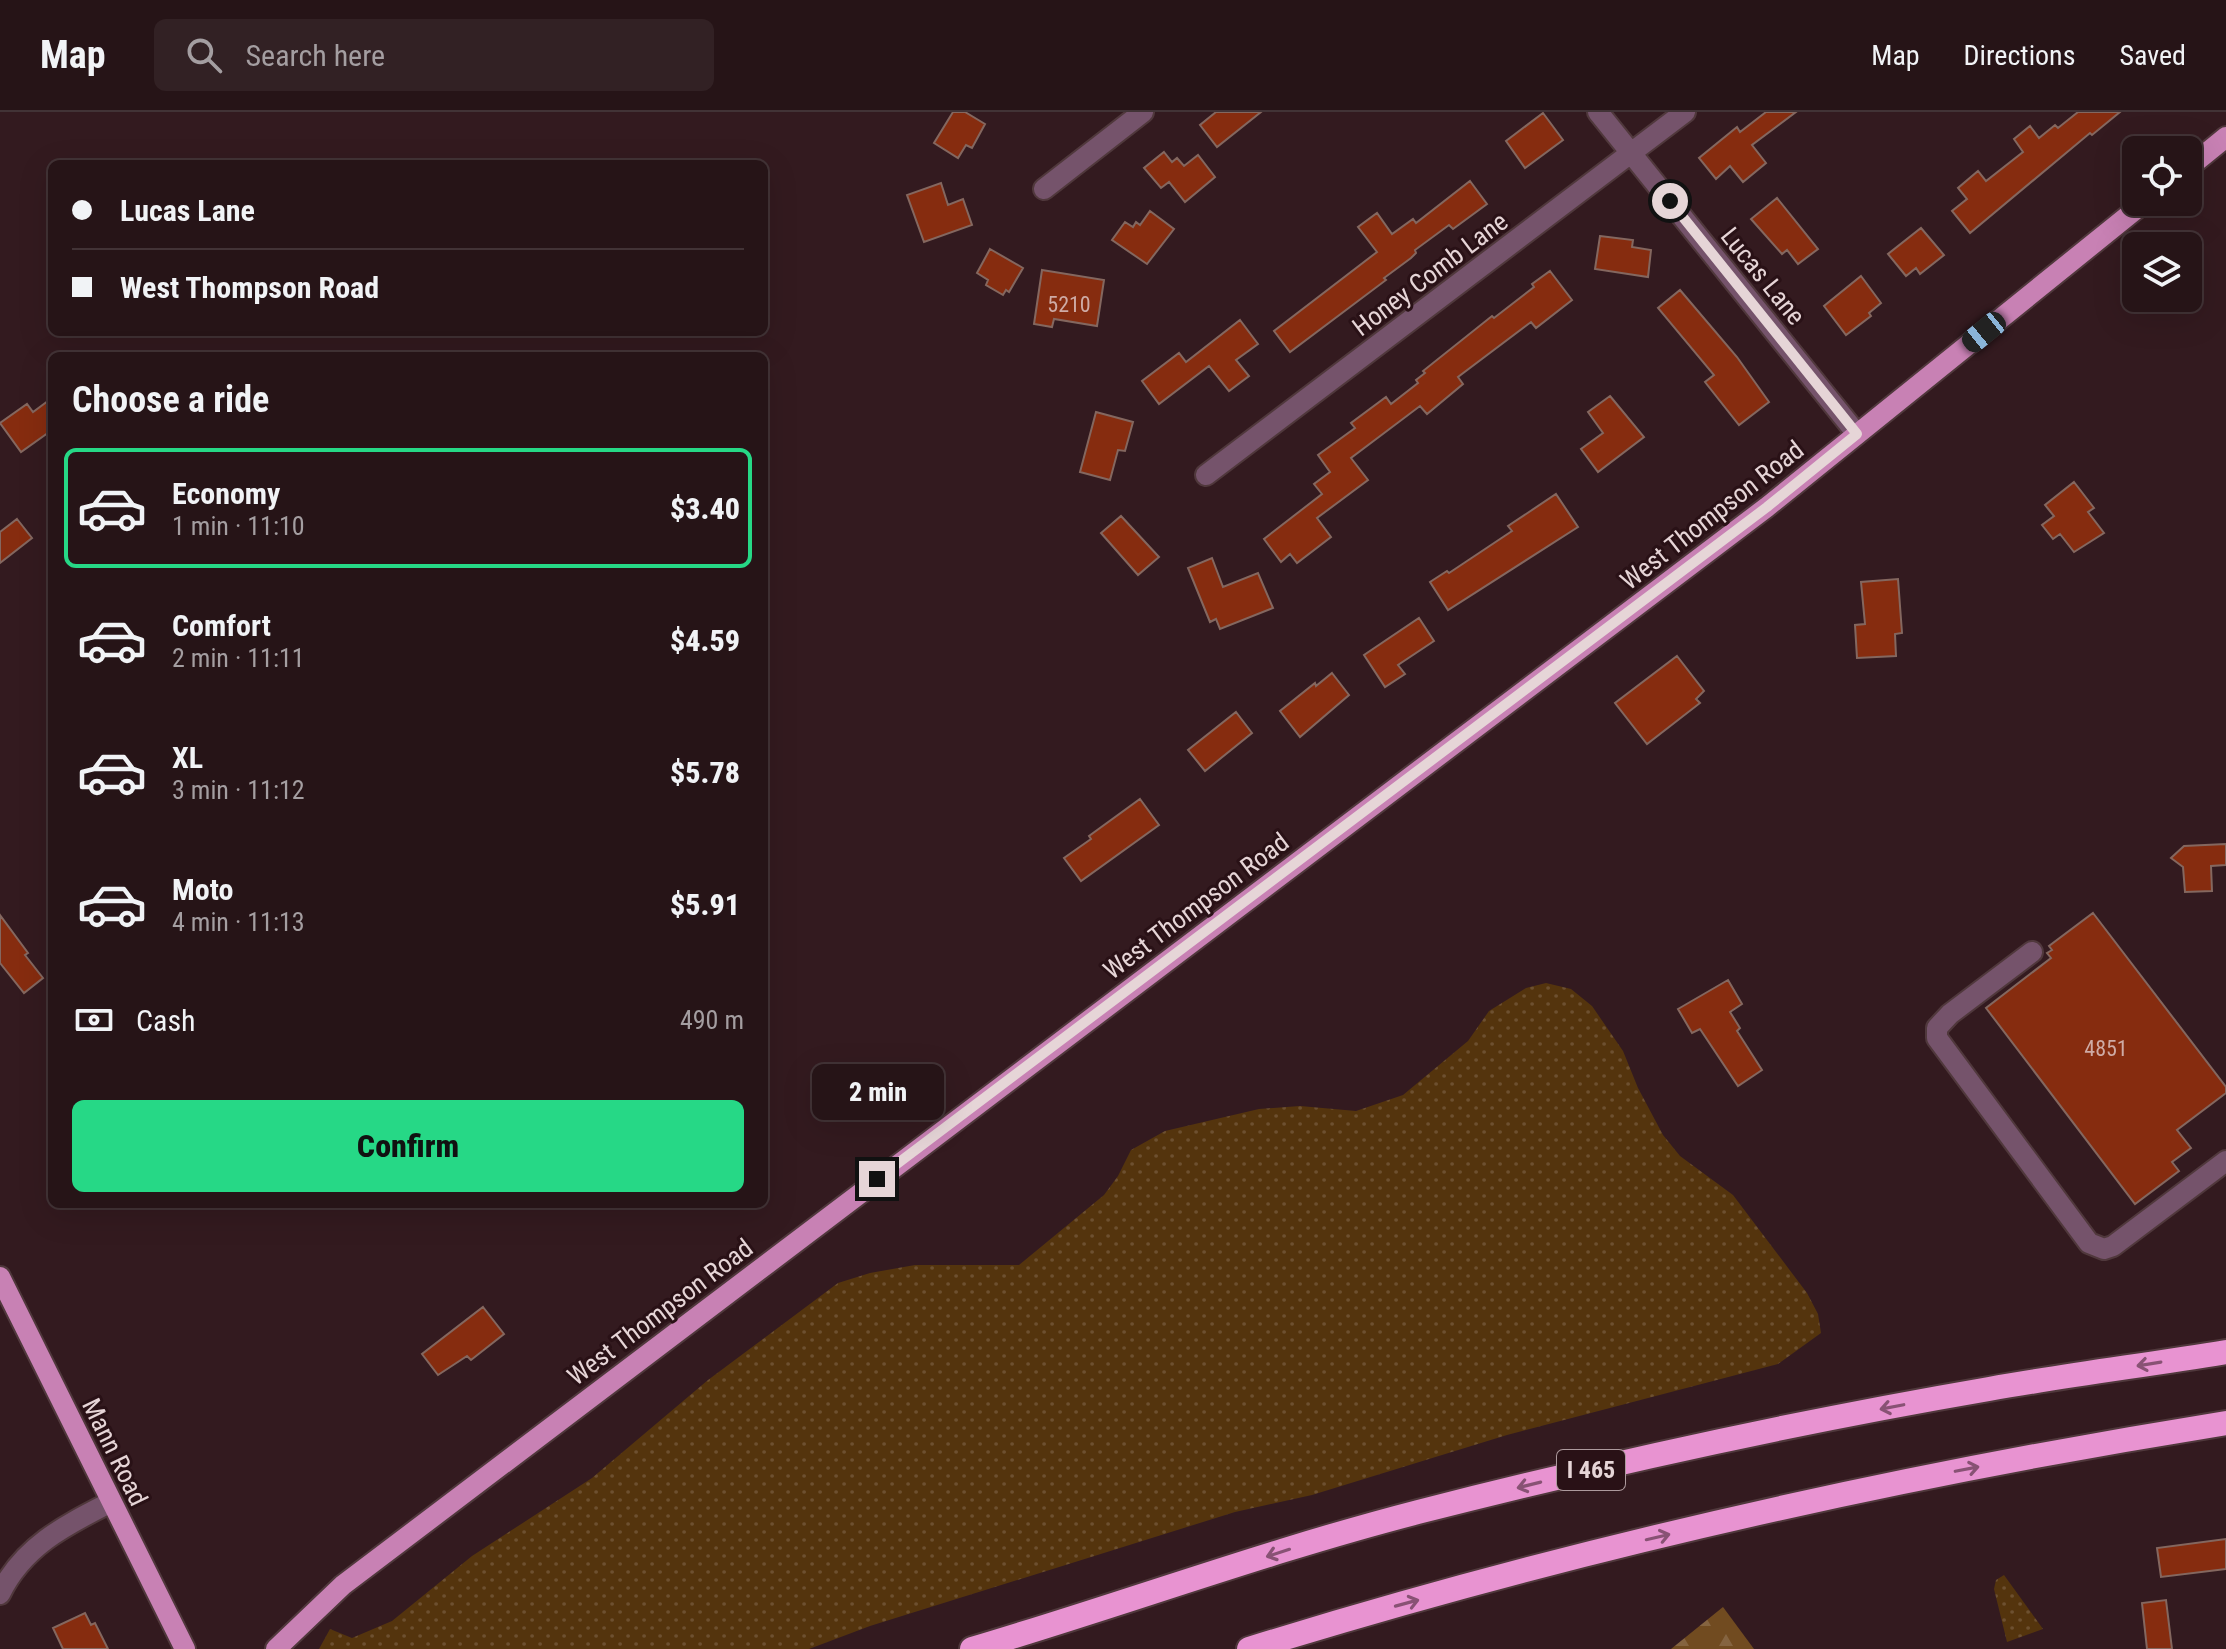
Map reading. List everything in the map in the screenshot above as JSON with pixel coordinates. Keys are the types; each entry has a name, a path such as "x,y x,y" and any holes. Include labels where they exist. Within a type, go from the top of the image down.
{"highway":[{"name":"I 465","path":"972,1649 1306,1544 1416,1513 1629,1461 1992,1388 2226,1352"},
{"path":"1249,1649 1514,1574 1757,1513 1999,1462 2226,1423"}],"main road":[{"path":"2202,157 2226,137"},
{"name":"West Thompson Road","path":"276,1649 343,1585 1767,507 2128,216"},
{"name":"Mann Road","path":"0,1277 185,1649"}],"street":[{"path":"1044,189 1143,112"},
{"name":"Lucas Lane","path":"1598,112 1857,434"},
{"name":"Honey Comb Lane","path":"1206,475 1685,112"},
{"path":"2032,952 1950,1014 1937,1028 1937,1038 2087,1241 2100,1249 2113,1246 2226,1161"},
{"path":"0,1594 14,1568 34,1547 58,1530 111,1502"}],"shaded area":[{"path":"1546,983 1571,989 1592,1006 1623,1051 1663,1135 1680,1156 1733,1195 1807,1293 1818,1314 1821,1333 1778,1364 1507,1435 1312,1495 1235,1512 870,1626 809,1649 319,1649 330,1629 352,1638 392,1621 472,1556 592,1478 708,1380 838,1283 870,1273 915,1265 1019,1265 1104,1195 1131,1150 1165,1131 1259,1109 1300,1106 1356,1111 1403,1095 1468,1041 1489,1011 1526,988"},
{"path":"2004,1575 2043,1629 2007,1642 1994,1589 1996,1580"}],"green space":[{"path":"1723,1607 1754,1649 1671,1649"}],"building":[{"path":"953,112 965,112 985,124 972,148 966,145 958,158 934,143"},
{"path":"1216,112 1261,112 1217,147 1200,125"},
{"path":"1766,112 1796,112 1752,145 1766,163 1743,182 1730,166 1716,179 1699,158 1737,127 1740,132"},
{"path":"2078,112 2120,112 2092,135 2090,133 1970,233 1952,211 1967,199 1958,188 1978,171 1986,181 2023,152 2014,139 2030,126 2039,138"},
{"path":"1543,113 1563,140 1525,168 1506,141"},
{"path":"1164,152 1172,162 1177,158 1184,166 1198,155 1215,177 1185,202 1169,182 1161,188 1144,168"},
{"path":"1470,181 1487,204 1453,229 1449,225 1415,250 1411,258 1384,278 1386,280 1290,352 1274,331 1377,252 1358,227 1377,213 1392,234 1413,219 1416,223"},
{"path":"941,183 948,205 963,199 972,225 924,242 907,195"},
{"path":"1777,198 1818,249 1798,264 1787,250 1782,254 1751,219"},
{"path":"1150,211 1174,229 1147,264 1112,240 1125,222 1133,227 1136,222 1140,225"},
{"path":"1921,228 1944,255 1920,274 1916,268 1906,276 1888,254"},
{"path":"1600,236 1633,240 1632,247 1651,250 1648,277 1595,269"},
{"path":"990,249 1023,268 1009,292 1006,290 1003,295 986,285 988,280 977,273"},
{"path":"1042,270 1104,280 1097,326 1054,319 1052,327 1034,324"},
{"path":"1550,271 1572,300 1536,328 1531,322 1458,377 1463,384 1427,414 1420,406 1351,458 1368,480 1317,518 1331,537 1297,563 1290,554 1281,562 1264,539 1322,494 1314,484 1330,472 1318,455 1355,428 1351,423 1386,397 1391,404 1418,383 1416,380 1425,373 1423,371 1534,287 1532,284"},
{"path":"1861,276 1881,303 1869,313 1871,316 1846,335 1824,306"},
{"path":"1680,290 1737,357 1769,402 1739,425 1705,382 1714,375 1658,308"},
{"path":"1240,320 1258,344 1236,360 1249,376 1229,391 1209,366 1159,404 1142,381 1179,353 1186,362"},
{"path":"1610,396 1644,437 1598,472 1581,449 1603,433 1588,412"},
{"path":"48,401 48,433 21,452 0,423 27,404 33,412"},
{"path":"1096,412 1133,422 1125,451 1118,450 1110,480 1080,472"},
{"path":"2074,482 2094,508 2088,512 2104,533 2074,552 2060,534 2053,539 2042,525 2054,516 2045,505"},
{"path":"1556,494 1578,527 1448,610 1430,582 1512,531 1508,526"},
{"path":"1121,516 1159,557 1138,575 1101,533"},
{"path":"17,519 32,538 0,563 0,532"},
{"path":"1212,558 1223,587 1258,573 1273,608 1220,629 1216,619 1210,622 1188,568"},
{"path":"1898,579 1902,633 1895,634 1896,656 1857,658 1855,625 1865,624 1861,582"},
{"path":"1419,618 1434,641 1398,665 1405,674 1385,687 1364,655"},
{"path":"1677,656 1704,691 1696,699 1700,703 1647,744 1615,703"},
{"path":"1332,673 1349,695 1300,737 1280,711"},
{"path":"1236,712 1252,733 1205,771 1188,750"},
{"path":"1140,799 1159,825 1081,881 1064,858"},
{"path":"2226,844 2226,865 2211,866 2212,891 2185,892 2183,867 2171,858 2184,846"},
{"path":"2093,913 2226,1087 2226,1093 2177,1130 2191,1148 2172,1162 2179,1171 2135,1204 1986,1008 2051,958 2047,953 2052,950 2049,946"},
{"path":"0,915 43,978 24,993 0,963"},
{"path":"1728,980 1742,1004 1730,1012 1740,1028 1737,1031 1762,1070 1738,1086 1700,1029 1692,1033 1678,1009"},
{"path":"483,1307 504,1334 471,1360 467,1356 438,1375 422,1354"},
{"path":"2226,1539 2226,1569 2161,1577 2157,1548"},
{"path":"2166,1600 2172,1649 2147,1649 2142,1603"},
{"path":"85,1613 91,1625 95,1623 108,1649 63,1649 53,1628"}],"route":[{"path":"877,1179 1767,507 1857,434 1670,201"}]}
